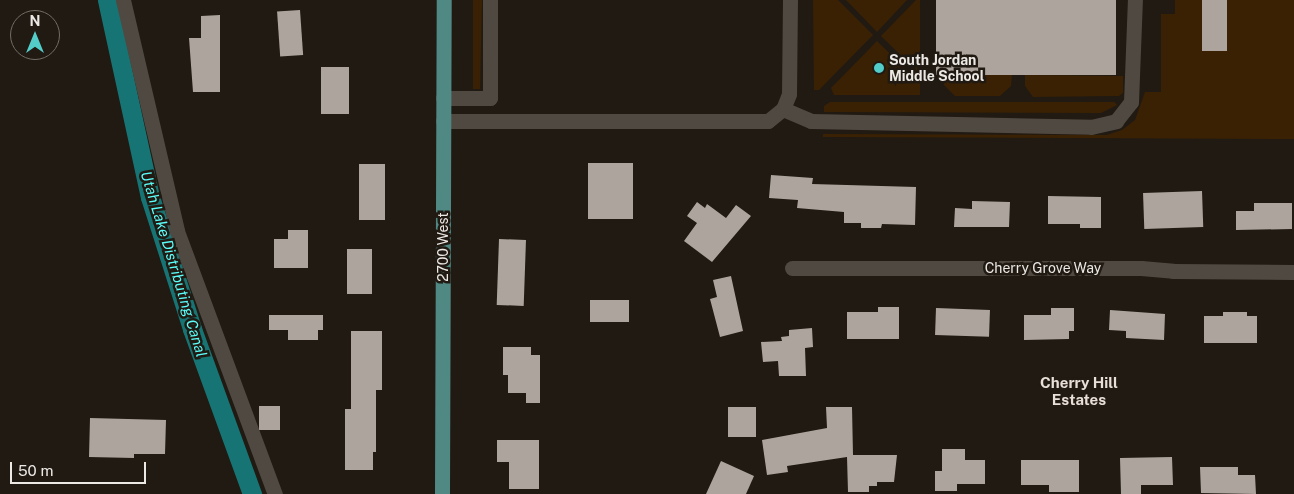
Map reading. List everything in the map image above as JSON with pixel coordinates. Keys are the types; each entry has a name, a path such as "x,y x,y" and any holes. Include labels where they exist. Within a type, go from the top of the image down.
{"main road":[{"name":"2700 West","path":"442,494 444,0"}],"street":[{"path":"123,0 176,231 275,494"},
{"path":"443,98 490,98 490,0"},
{"path":"443,121 768,122 783,109 789,86 790,0"},
{"path":"783,109 811,120 1091,127 1116,120 1131,102 1135,0"},
{"name":"Cherry Grove Way","path":"792,268 1141,268 1174,271 1294,272"}],"shaded area":[{"path":"473,0 482,0 480,89 473,89"},
{"path":"813,0 838,0 873,35 819,90 814,90"},
{"path":"846,0 907,0 877,32"},
{"path":"916,0 920,0 920,74 881,36"},
{"path":"1175,0 1294,0 1294,139 823,137 823,134 1107,135 1122,130 1135,120 1145,92 1161,92 1161,14 1175,14"},
{"path":"877,41 920,83 920,95 834,95 831,88"},
{"path":"944,75 1012,75 1011,86 1000,96 955,96 944,85"},
{"path":"1025,75 1123,76 1123,93 1119,96 1033,97 1025,86"},
{"path":"830,102 1114,102 1117,105 1101,113 824,112 824,106"}],"building":[{"path":"936,0 1116,0 1116,75 936,75"},
{"path":"1202,0 1227,0 1227,51 1202,51"},
{"path":"300,10 303,55 280,56 277,12"},
{"path":"220,15 220,92 193,92 189,38 201,38 201,16"},
{"path":"321,67 349,67 349,114 321,114"},
{"path":"588,163 633,163 633,219 588,219"},
{"path":"359,164 385,164 385,220 359,220"},
{"path":"771,175 813,178 812,184 916,187 915,225 882,224 881,228 861,228 861,223 844,223 844,212 797,208 798,200 769,198"},
{"path":"1202,191 1203,227 1144,229 1143,193"},
{"path":"1048,196 1101,197 1101,228 1080,228 1080,224 1048,224"},
{"path":"972,201 1010,202 1009,227 954,227 955,208 972,209"},
{"path":"697,202 705,208 707,204 726,218 736,205 751,216 712,262 684,241 697,223 687,216"},
{"path":"1254,203 1292,203 1292,229 1236,230 1236,211 1254,211"},
{"path":"288,230 308,230 308,268 274,268 274,239 288,239"},
{"path":"499,239 526,240 524,306 497,305"},
{"path":"347,249 372,249 372,294 347,294"},
{"path":"731,276 743,331 720,337 710,299 717,297 713,280"},
{"path":"590,300 629,300 629,322 590,322"},
{"path":"878,307 899,307 899,339 847,339 847,312 878,312"},
{"path":"936,308 990,310 989,337 935,335"},
{"path":"1051,308 1074,308 1074,331 1069,331 1069,339 1024,340 1024,315 1051,315"},
{"path":"1110,310 1165,314 1164,340 1126,338 1126,331 1109,330"},
{"path":"1223,312 1247,312 1247,316 1257,316 1257,343 1204,343 1204,316 1223,316"},
{"path":"269,315 323,315 323,330 318,330 318,340 288,340 288,330 269,330"},
{"path":"812,328 813,347 805,348 806,376 779,376 778,361 763,362 761,342 782,341 781,337 789,336 789,330"},
{"path":"351,331 382,331 382,390 376,390 376,452 373,452 373,470 345,470 345,409 351,409"},
{"path":"503,347 531,347 531,355 540,355 540,403 526,403 526,393 508,393 508,375 503,375"},
{"path":"259,406 280,406 280,430 259,430"},
{"path":"728,407 756,407 756,437 728,437"},
{"path":"826,407 852,407 853,455 897,455 894,482 877,482 877,486 869,486 869,492 848,492 847,457 787,466 788,472 767,475 762,440 827,428"},
{"path":"90,418 166,420 165,454 134,454 134,458 89,457"},
{"path":"497,440 539,440 539,489 509,489 509,462 497,462"},
{"path":"942,449 965,449 965,460 985,460 985,484 957,484 957,491 935,491 935,471 942,471"},
{"path":"1172,457 1173,485 1141,485 1141,494 1121,494 1120,458"},
{"path":"1021,460 1079,460 1079,492 1049,492 1049,485 1021,485"},
{"path":"721,461 754,476 746,494 706,494"},
{"path":"1200,467 1238,467 1238,475 1255,475 1256,494 1201,493"}],"waterway":[{"name":"Utah Lake Distributing Canal","path":"107,0 150,197 192,329 252,494"}],"place":[{"name":"South Jordan Middle School","path":"879,68"}],"district":[{"name":"Cherry Hill Estates","path":"1079,390"}]}
